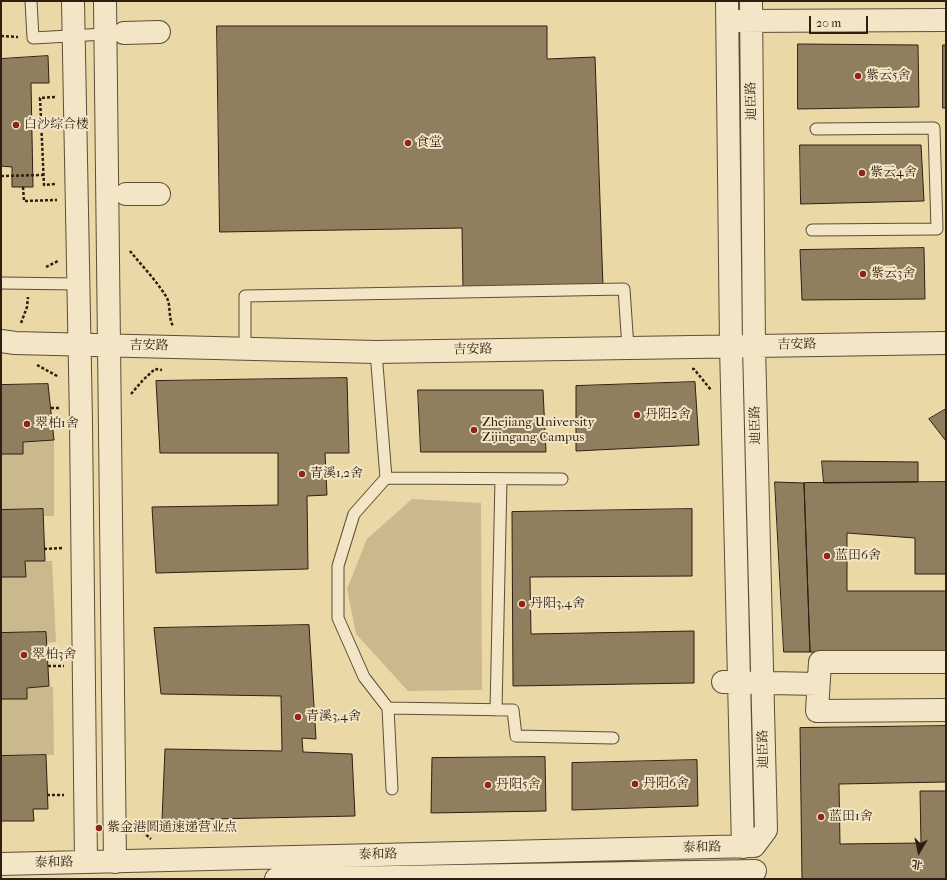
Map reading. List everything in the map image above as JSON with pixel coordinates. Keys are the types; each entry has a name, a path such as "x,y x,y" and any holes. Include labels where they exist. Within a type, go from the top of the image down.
{"street":[{"path":"73,1 86,862"},
{"path":"105,1 114,33 109,346 115,862"},
{"path":"728,11 946,20"},
{"name":"迪臣路","path":"728,11 731,346 731,682 749,846"},
{"name":"迪臣路","path":"749,846 766,830 754,346 751,11"},
{"path":"114,33 159,32"},
{"path":"126,194 159,194"},
{"name":"吉安路","path":"1,341 15,343 109,346 376,352 946,343"},
{"path":"946,662 820,662 818,711 946,710"},
{"path":"731,682 818,684"},
{"name":"泰和路","path":"1,864 749,846"},
{"name":"泰和路","path":"276,879 755,875"}],"lane":[{"path":"31,1 33,38 114,33"},
{"path":"812,230 937,229 941,171 934,128 816,129"},
{"path":"1,283 78,284"},
{"path":"245,348 245,296 624,289 628,348"},
{"path":"376,352 386,478 354,514 338,566 338,618 364,677 388,708 392,789"},
{"path":"386,478 562,479"},
{"path":"496,710 501,479"},
{"path":"388,708 513,710 516,736 613,738"},
{"path":"749,846 755,875"}],"path":[{"path":"58,97 40,98 44,185 58,184"},
{"path":"1,176 43,175"},
{"path":"23,187 24,201 58,200"},
{"path":"686,369 694,369 715,394"},
{"path":"129,397 143,380 155,370 163,370"},
{"path":"44,549 63,548"},
{"path":"48,666 67,666"},
{"path":"47,795 69,794"},
{"path":"129,820 151,839"}],"shaded area":[{"path":"54,440 54,516 43,516 1,510 1,454 23,454 23,442"},
{"path":"412,499 481,503 482,690 408,691 356,634 347,589 367,539"},
{"path":"25,561 52,561 56,642 46,643 1,633 1,577 26,577"},
{"path":"53,687 54,755 1,756 1,699 26,699 27,688"}],"building":[{"name":"食堂","path":"217,26 547,26 547,59 595,57 603,287 463,289 462,228 220,232"},
{"name":"紫云5舍","path":"798,44 918,45 919,107 798,109"},
{"path":"943,45 946,45 946,108 943,108"},
{"name":"白沙综合楼","path":"48,56 49,83 31,83 33,187 12,187 12,167 1,166 1,59"},
{"name":"紫云4舍","path":"800,145 921,145 924,201 801,204"},
{"name":"紫云3舍","path":"924,248 925,299 802,300 800,250"},
{"name":"青溪1,2舍","path":"347,378 349,453 325,453 327,495 307,496 308,569 156,573 152,507 278,505 278,453 160,453 156,381"},
{"name":"丹阳2舍","path":"695,382 699,445 576,451 576,386"},
{"name":"翠柏1舍","path":"48,384 54,440 23,442 23,454 1,454 1,385"},
{"path":"418,390 543,390 546,452 421,452"},
{"path":"946,409 946,441 929,419"},
{"path":"822,461 918,462 918,482 824,483"},
{"path":"775,482 804,483 810,652 784,652"},
{"name":"蓝田6舍","path":"946,482 946,574 915,574 915,538 847,533 847,591 946,591 946,655 810,652 804,483"},
{"path":"43,509 45,561 25,561 26,577 1,577 1,510"},
{"name":"丹阳3,4舍","path":"692,509 692,576 530,577 531,634 694,631 694,683 513,686 512,512"},
{"name":"青溪3,4舍","path":"309,625 316,739 302,738 303,752 352,754 355,816 162,820 165,749 282,751 281,696 161,694 154,628"},
{"name":"翠柏3舍","path":"46,632 49,686 27,688 27,699 1,699 1,633"},
{"name":"蓝田1舍","path":"946,726 946,782 839,784 840,844 921,843 920,791 946,791 946,879 802,879 800,728"},
{"path":"46,755 48,809 33,809 34,821 1,821 1,756"},
{"name":"丹阳5舍","path":"545,757 546,811 431,813 432,758"},
{"name":"丹阳6舍","path":"697,760 698,806 572,810 572,763"}],"place":[{"name":"紫云5舍","path":"858,76"},
{"name":"白沙综合楼","path":"16,125"},
{"name":"食堂","path":"408,143"},
{"name":"紫云4舍","path":"862,173"},
{"name":"紫云3舍","path":"863,274"},
{"name":"丹阳2舍","path":"637,415"},
{"name":"翠柏1舍","path":"27,424"},
{"name":"Zhejiang University Zijingang Campus","path":"474,430"},
{"name":"青溪1,2舍","path":"302,474"},
{"name":"蓝田6舍","path":"827,556"},
{"name":"丹阳3,4舍","path":"522,604"},
{"name":"翠柏3舍","path":"24,655"},
{"name":"青溪3,4舍","path":"298,717"},
{"name":"丹阳6舍","path":"635,784"},
{"name":"丹阳5舍","path":"488,785"},
{"name":"蓝田1舍","path":"821,817"},
{"name":"紫金港圆通速递营业点","path":"99,828"}]}
